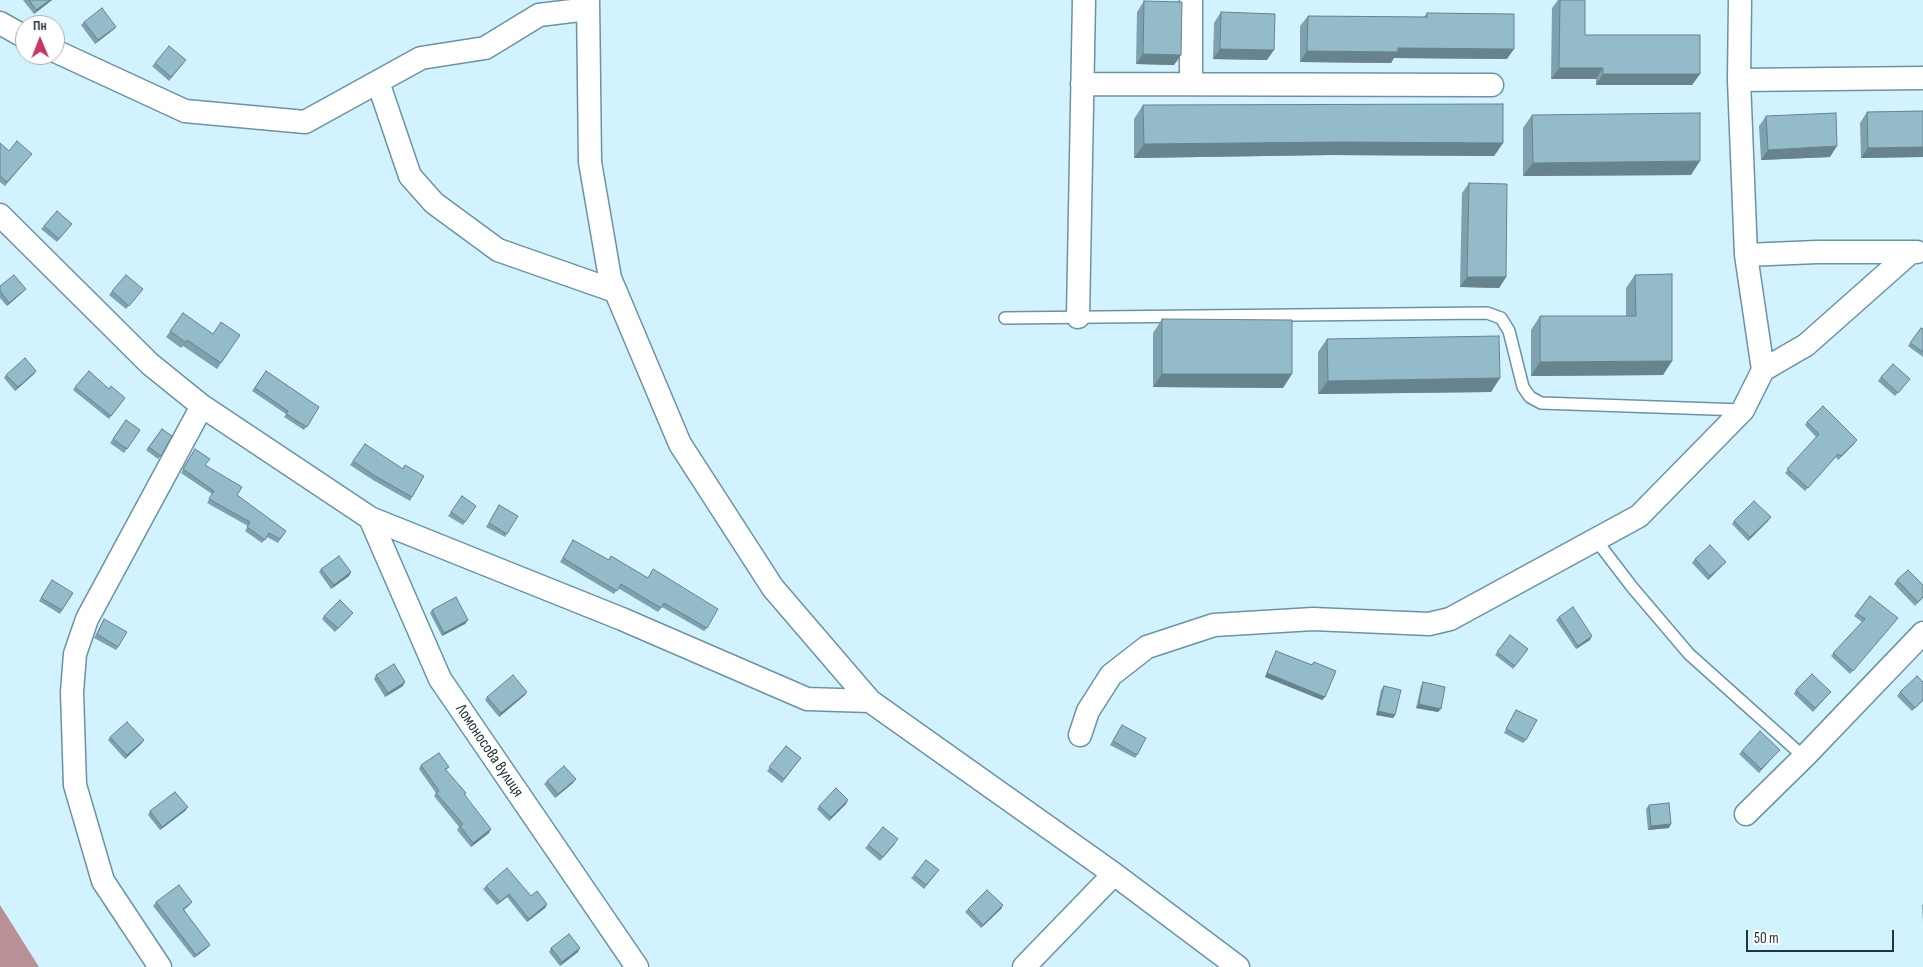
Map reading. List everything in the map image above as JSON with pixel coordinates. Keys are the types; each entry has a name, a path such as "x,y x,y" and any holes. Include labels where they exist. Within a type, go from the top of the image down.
{"street":[{"path":"1078,317 1084,0"},
{"path":"1191,0 1191,84"},
{"path":"1740,0 1738,80 1746,255 1763,370"},
{"path":"65,56 185,111 304,122 421,58 485,48 538,15 588,5 590,162 610,278 680,444 773,588 870,702 1114,874 1238,967"},
{"path":"0,23 15,31"},
{"path":"1738,80 1923,78"},
{"path":"378,82 410,176 434,203 498,250 615,290"},
{"path":"1082,84 1492,84"},
{"path":"0,215 150,364 202,406 370,518 622,619 807,699 870,702"},
{"path":"1746,255 1817,252 1917,252"},
{"path":"1080,736 1088,711 1111,675 1147,647 1214,624 1313,619 1429,624 1450,619 1639,516 1743,410 1763,370 1806,345 1917,252"},
{"path":"160,967 103,881 75,785 72,692 75,654 87,619 202,406"},
{"name":"Ломоносова вулиця","path":"370,518 440,679 637,967"},
{"path":"1746,814 1804,757 1923,632"},
{"path":"1024,967 1114,874"}],"lane":[{"path":"1004,318 1488,313 1500,318 1509,330 1523,387 1530,397 1541,403 1743,410"},
{"path":"1596,540 1632,587 1689,654 1804,757"}],"shaded area":[{"path":"0,905 39,967 0,967"}],"building":[{"path":"29,0 50,0 36,10"},
{"path":"1560,0 1585,0 1585,35 1700,35 1700,74 1603,74 1603,68 1559,68"},
{"path":"1144,1 1182,2 1181,55 1143,54"},
{"path":"102,8 116,27 98,40 84,22"},
{"path":"1221,12 1275,14 1274,50 1220,49"},
{"path":"1427,13 1514,14 1514,49 1398,48 1398,52 1307,51 1308,16 1427,17"},
{"path":"169,46 186,60 171,77 155,63"},
{"path":"1503,104 1503,143 1144,144 1143,105"},
{"path":"1923,111 1923,147 1868,148 1867,112"},
{"path":"1700,113 1700,161 1533,163 1532,115"},
{"path":"1836,113 1837,146 1768,150 1766,116"},
{"path":"17,141 32,154 7,182 0,176 0,143 9,151"},
{"path":"1469,183 1507,184 1506,277 1467,277"},
{"path":"57,211 72,224 59,239 44,226"},
{"path":"1672,274 1672,361 1540,362 1540,316 1636,316 1635,275"},
{"path":"14,275 26,289 9,303 0,291 0,286"},
{"path":"126,275 143,289 129,306 112,291"},
{"path":"183,313 213,334 221,322 240,335 221,363 170,331"},
{"path":"1162,319 1292,320 1292,374 1162,374"},
{"path":"1921,328 1923,329 1923,352 1910,343"},
{"path":"1499,336 1500,378 1328,381 1327,339"},
{"path":"25,358 36,371 18,387 6,375"},
{"path":"1893,364 1910,379 1898,393 1881,377"},
{"path":"89,371 109,389 111,386 125,398 111,416 75,387"},
{"path":"266,371 319,407 307,427 286,414 288,411 255,388"},
{"path":"1823,406 1857,440 1841,456 1838,454 1808,488 1787,469 1819,434 1807,422"},
{"path":"126,420 140,430 127,449 113,439"},
{"path":"162,429 172,436 161,456 149,447"},
{"path":"365,444 403,469 405,465 424,476 412,497 353,461"},
{"path":"195,449 210,459 205,465 242,487 237,495 286,531 280,539 269,533 265,540 247,527 250,522 209,499 214,491 183,469"},
{"path":"462,496 476,506 465,522 451,512"},
{"path":"1754,501 1771,517 1750,537 1734,521"},
{"path":"499,505 518,516 507,534 489,523"},
{"path":"573,540 609,560 611,556 648,578 653,569 718,609 707,628 664,603 661,608 621,584 617,591 563,558"},
{"path":"1710,545 1726,562 1710,576 1695,559"},
{"path":"339,556 351,572 334,585 321,569"},
{"path":"1908,570 1923,585 1923,597 1918,602 1897,580"},
{"path":"52,580 73,593 62,610 41,598"},
{"path":"1870,596 1898,618 1853,671 1833,653 1865,619 1857,613"},
{"path":"456,597 468,620 444,633 432,610"},
{"path":"340,600 353,613 338,628 324,616"},
{"path":"1573,607 1592,636 1578,646 1559,617"},
{"path":"104,619 127,632 118,647 97,634"},
{"path":"1510,635 1528,649 1515,666 1497,652"},
{"path":"1276,651 1312,665 1314,662 1336,671 1325,697 1267,673"},
{"path":"394,664 405,682 388,693 376,675"},
{"path":"1812,674 1831,692 1815,708 1796,690"},
{"path":"513,675 527,692 501,713 487,697"},
{"path":"1917,676 1923,682 1923,700 1915,708 1900,692"},
{"path":"1423,682 1445,687 1441,709 1419,704"},
{"path":"1384,686 1401,690 1395,715 1378,711"},
{"path":"1516,710 1537,720 1526,740 1506,729"},
{"path":"127,722 144,740 127,755 110,737"},
{"path":"1122,725 1146,738 1137,755 1113,741"},
{"path":"1760,731 1780,750 1761,769 1742,751"},
{"path":"786,746 801,758 784,779 769,767"},
{"path":"439,753 449,767 445,769 466,793 464,794 491,829 473,843 460,826 463,824 436,793 439,791 421,765"},
{"path":"564,766 576,779 558,794 547,781"},
{"path":"836,788 848,800 831,817 819,806"},
{"path":"175,792 188,807 162,827 150,811"},
{"path":"1669,803 1671,824 1651,826 1649,805"},
{"path":"883,827 898,839 883,857 868,845"},
{"path":"926,860 939,870 926,885 914,875"},
{"path":"507,868 531,896 537,891 547,904 529,919 509,894 500,902 486,886"},
{"path":"179,885 192,902 183,909 210,945 196,955 156,902"},
{"path":"987,890 1003,905 983,925 968,909"},
{"path":"569,934 580,948 562,962 551,948"}]}
